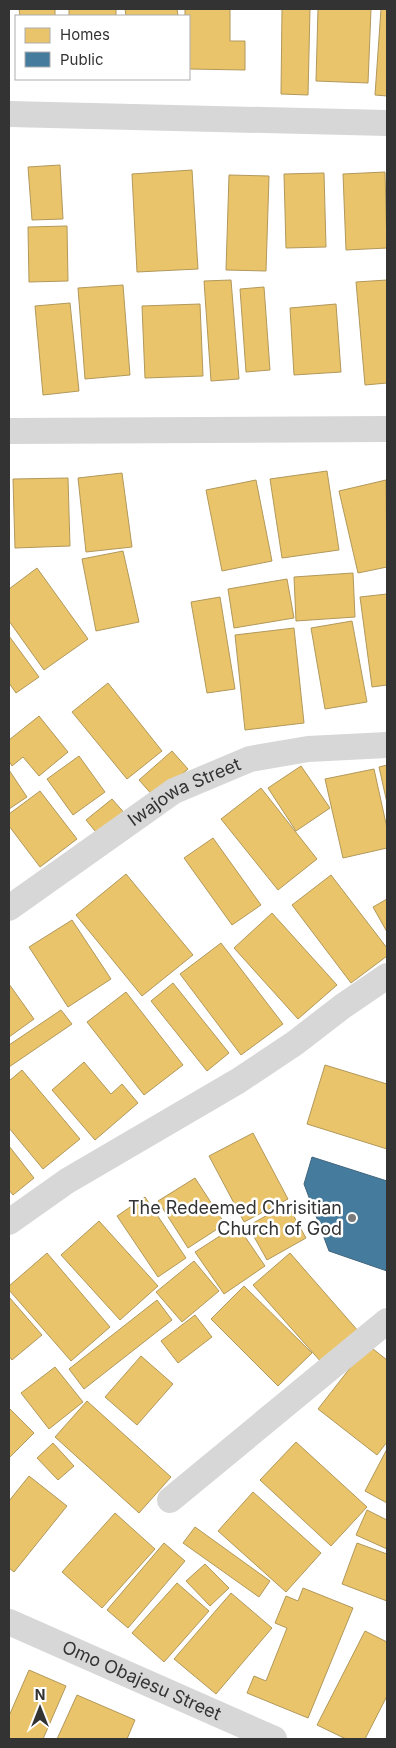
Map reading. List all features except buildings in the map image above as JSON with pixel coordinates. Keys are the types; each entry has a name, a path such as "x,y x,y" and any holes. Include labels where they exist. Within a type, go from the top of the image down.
{"street":[{"path":"9,114 387,123"},
{"path":"9,431 387,429"},
{"name":"Iwajowa Street","path":"9,908 174,791 250,759 308,749 387,745"},
{"path":"9,1222 67,1181 238,1081 295,1043 342,1006 387,976"},
{"path":"170,1500 387,1321"},
{"name":"Omo Obajesu Street","path":"9,1622 274,1739"}],"place":[{"name":"The Redeemed Chrisitian Church of God","path":"352,1218"}]}
